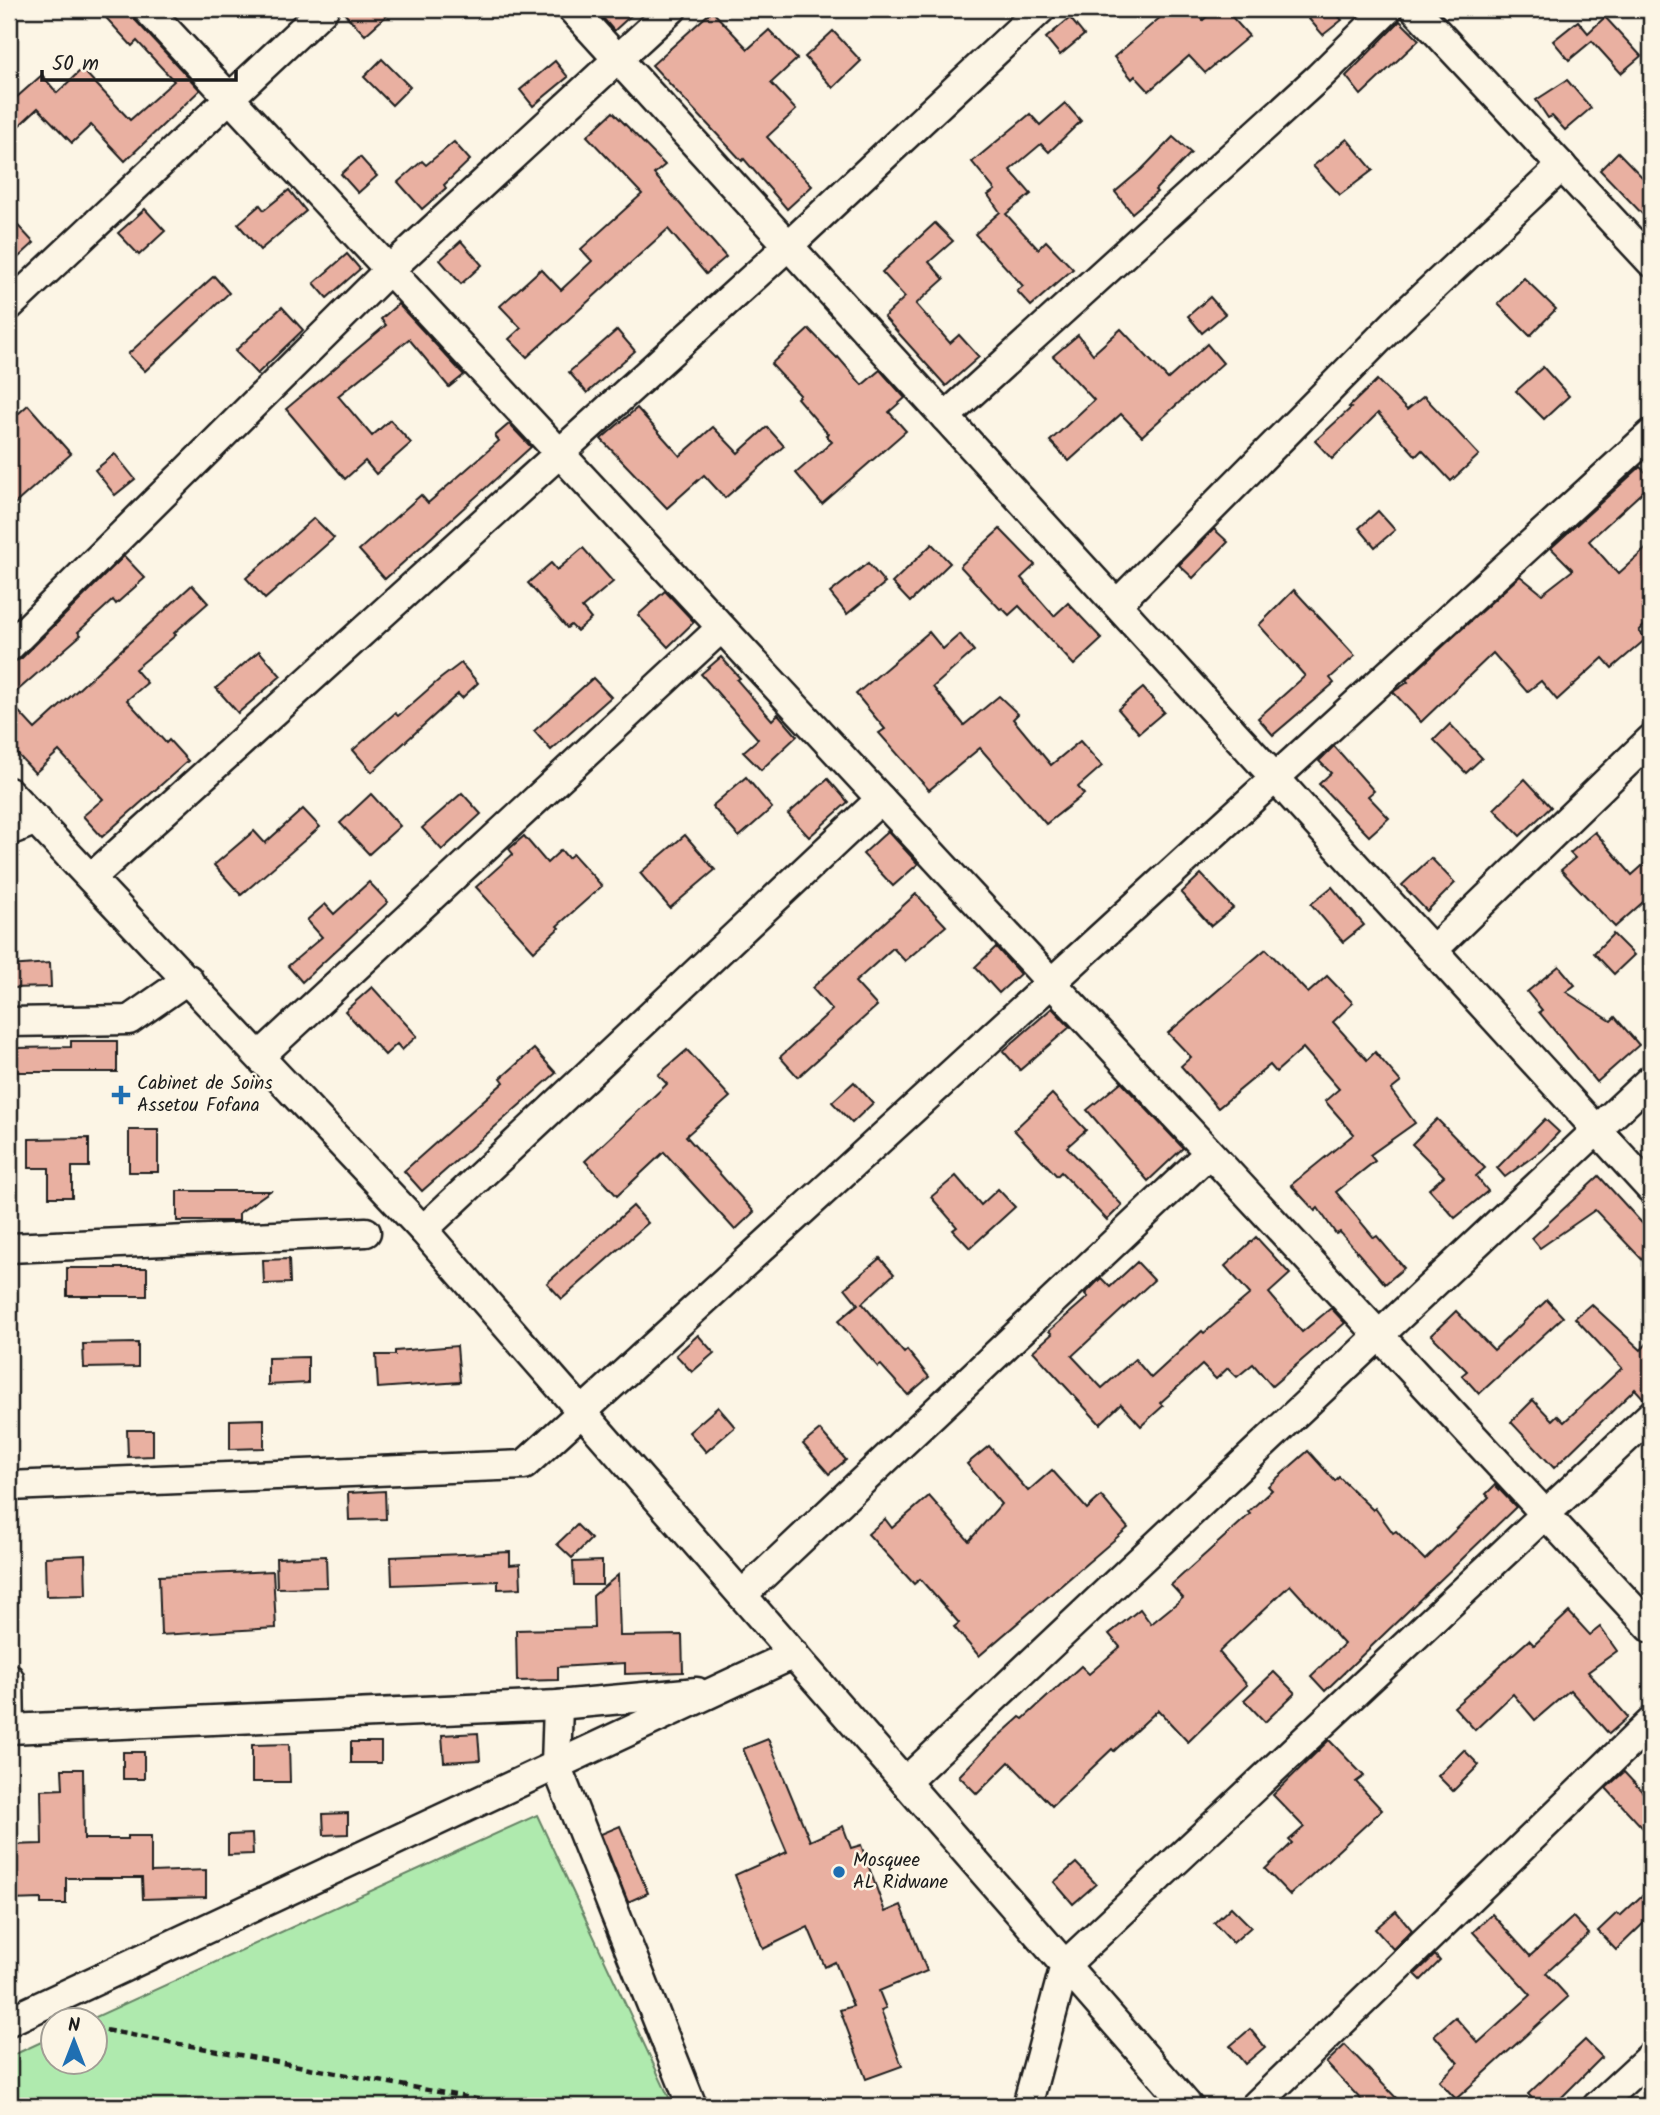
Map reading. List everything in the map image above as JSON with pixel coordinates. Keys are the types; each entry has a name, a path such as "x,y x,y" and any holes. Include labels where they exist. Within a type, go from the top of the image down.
{"street":[{"path":"146,9 1651,1628"},
{"path":"9,306 324,9"},
{"path":"572,9 1651,1189"},
{"path":"9,647 389,270 672,9"},
{"path":"92,878 789,245 1041,9"},
{"path":"946,417 1319,77 1388,9"},
{"path":"1415,9 1651,262"},
{"path":"1117,604 1396,322 1562,166"},
{"path":"9,1486 524,1465 1651,434"},
{"path":"260,1056 721,628"},
{"path":"1433,950 1651,739"},
{"path":"9,792 423,1230 1188,2106"},
{"path":"423,1230 881,799"},
{"path":"9,831 37,820"},
{"path":"9,1022 129,1020 188,979"},
{"path":"905,1782 1651,1079"},
{"path":"742,1595 1209,1153"},
{"path":"9,1248 366,1232"},
{"path":"1027,2106 1065,1965 1651,1415"},
{"path":"13,2017 794,1654"},
{"path":"9,1678 9,1729 558,1705 717,1690"},
{"path":"558,1705 556,1765 692,2106"},
{"path":"1255,2106 1651,1721"},
{"path":"1597,2106 1651,2056"}],"path":[{"path":"108,2031 514,2106"}],"green space":[{"path":"537,1815 673,2106 9,2106 9,2057 38,2044 38,2076 108,2076 108,2011"}],"building":[{"path":"98,9 131,9 135,20 200,90 125,161 91,125 72,143 38,108 9,135 9,104 42,75 57,93 82,69 130,120 174,81 137,41 132,46"},
{"path":"340,9 394,9 365,35"},
{"path":"602,9 638,9 614,31 598,12"},
{"path":"1170,9 1193,9 1203,20 1215,9 1225,9 1249,36 1205,73 1189,56 1149,91 1135,76 1132,79 1114,57"},
{"path":"1321,9 1332,9 1342,20 1323,35 1309,19"},
{"path":"712,11 748,49 769,30 797,59 771,83 796,110 767,137 812,186 787,209 744,159 742,161 652,65"},
{"path":"1605,17 1641,56 1621,73 1592,41 1569,60 1553,41 1578,21 1588,33"},
{"path":"1070,18 1084,35 1060,55 1046,38"},
{"path":"1400,21 1419,40 1361,95 1346,76"},
{"path":"833,31 861,61 833,88 805,57"},
{"path":"382,59 410,87 392,105 364,77"},
{"path":"555,61 568,77 533,106 520,90"},
{"path":"1567,80 1591,108 1565,130 1552,116 1548,118 1536,100"},
{"path":"1065,103 1081,121 1049,152 1041,144 1010,170 1031,194 1006,214 1038,249 1046,241 1073,269 1031,306 1017,291 1023,286 975,234 1000,212 988,195 995,190 972,162 1030,114 1040,125"},
{"path":"613,112 665,165 654,174 726,257 706,274 668,229 527,357 509,339 521,328 500,306 541,269 561,290 592,261 581,249 642,194 587,136"},
{"path":"1173,137 1191,153 1155,190 1157,192 1132,213 1115,192"},
{"path":"1347,139 1373,170 1340,195 1313,166"},
{"path":"454,142 470,160 444,185 446,188 422,209 398,182 422,161 426,165"},
{"path":"1618,152 1646,181 1651,176 1651,223 1600,170"},
{"path":"360,157 377,176 358,193 341,174"},
{"path":"289,190 306,211 260,250 238,224 260,205 264,210"},
{"path":"145,209 165,231 139,255 118,233"},
{"path":"9,216 34,243 9,266"},
{"path":"935,223 953,241 929,262 944,279 916,304 950,343 959,335 979,357 946,386 884,317 905,297 882,272"},
{"path":"461,241 482,265 461,284 440,260"},
{"path":"347,254 360,269 327,298 314,283"},
{"path":"214,276 229,293 145,371 128,354"},
{"path":"1524,278 1556,309 1530,336 1498,304"},
{"path":"1210,297 1225,314 1202,333 1188,316"},
{"path":"398,304 464,375 449,387 409,339 338,396 372,436 390,420 411,443 376,474 365,461 345,479 286,409 386,325 381,319"},
{"path":"282,307 303,330 257,374 235,351"},
{"path":"809,329 862,385 880,370 905,398 889,412 906,431 822,504 796,473 832,442 797,398 800,395 771,364"},
{"path":"1121,329 1168,379 1207,344 1223,363 1142,436 1121,414 1069,461 1050,441 1094,400 1053,356 1078,335 1093,354"},
{"path":"617,330 635,351 587,393 569,372"},
{"path":"1543,367 1569,396 1544,419 1516,391"},
{"path":"1377,380 1407,410 1424,396 1479,455 1451,481 1422,450 1416,456 1378,413 1332,459 1315,441"},
{"path":"28,405 71,454 9,509 9,422"},
{"path":"637,408 680,456 713,427 738,453 767,427 784,446 725,498 704,475 667,508 601,439"},
{"path":"509,424 531,447 385,579 359,550 421,495 428,503 499,441 495,436"},
{"path":"115,454 135,479 115,495 95,470"},
{"path":"1640,467 1651,477 1651,484 1589,541 1618,574 1651,544 1651,618 1639,631 1646,639 1612,668 1603,658 1557,700 1541,681 1527,692 1493,653 1421,722 1393,692 1408,682 1406,680 1520,576 1542,594 1573,570 1551,548"},
{"path":"1378,511 1395,530 1375,547 1359,528"},
{"path":"314,518 334,538 265,599 246,578"},
{"path":"1000,529 1035,565 1021,578 1054,616 1068,603 1102,639 1074,665 1019,606 1009,615 1000,609 960,566"},
{"path":"1214,529 1228,542 1193,578 1179,565"},
{"path":"932,544 950,563 910,602 892,583"},
{"path":"583,548 613,582 582,608 591,619 577,631 571,625 567,628 528,583 551,563 557,570"},
{"path":"124,556 145,578 116,604 113,600 78,632 81,635 9,698 9,663 21,659"},
{"path":"868,563 885,583 847,614 830,593"},
{"path":"192,585 208,603 174,633 176,635 135,669 147,683 127,700 166,743 169,740 188,761 102,837 83,816 103,799 59,751 35,773 9,745 9,701 35,729"},
{"path":"1294,590 1355,656 1330,678 1334,683 1273,735 1258,718 1305,676 1259,625"},
{"path":"665,591 694,622 668,647 638,615"},
{"path":"929,632 943,649 960,634 974,651 933,687 964,725 999,696 1018,714 1013,719 1051,765 1080,741 1102,766 1078,787 1084,794 1046,824 980,748 929,790 879,733 885,729 856,694"},
{"path":"259,651 281,676 238,713 216,688"},
{"path":"721,657 772,720 778,714 797,736 761,770 743,752 758,739 701,674"},
{"path":"461,663 478,683 462,698 458,694 372,772 353,750 395,713 398,716"},
{"path":"593,678 611,697 551,750 534,731"},
{"path":"1143,688 1164,712 1139,733 1118,709"},
{"path":"1450,724 1482,758 1466,773 1434,740"},
{"path":"1334,746 1374,791 1368,796 1389,818 1369,836 1319,784 1331,773 1319,761"},
{"path":"746,777 772,808 739,837 712,806"},
{"path":"828,779 848,802 809,837 788,814"},
{"path":"1525,779 1551,807 1520,836 1494,809"},
{"path":"462,793 481,814 442,850 422,828"},
{"path":"371,794 400,826 369,854 340,823"},
{"path":"303,809 320,827 241,895 214,865 254,831 265,843"},
{"path":"888,831 918,864 893,886 863,854"},
{"path":"1595,832 1632,875 1651,858 1651,895 1615,927 1561,870 1575,858 1570,853"},
{"path":"685,835 715,870 670,908 640,873"},
{"path":"524,836 547,863 561,850 568,858 573,854 602,886 557,926 559,928 534,951 476,887 513,854 509,849"},
{"path":"1431,858 1455,883 1427,911 1402,885"},
{"path":"1201,874 1233,908 1211,926 1181,893"},
{"path":"369,882 388,902 302,982 288,966 322,937 307,920 325,904 334,914"},
{"path":"1332,887 1364,925 1343,942 1311,904"},
{"path":"916,894 946,926 905,961 893,948 855,982 877,1006 798,1077 780,1057 832,1010 812,988"},
{"path":"1613,934 1634,955 1614,974 1594,953"},
{"path":"996,947 1020,974 999,993 975,967"},
{"path":"1266,949 1308,993 1327,976 1353,1003 1333,1022 1367,1060 1375,1052 1401,1082 1391,1090 1415,1123 1370,1155 1375,1161 1336,1192 1374,1238 1377,1236 1404,1268 1385,1284 1340,1232 1336,1234 1318,1208 1315,1211 1291,1185 1354,1134 1325,1101 1339,1089 1303,1048 1276,1072 1270,1065 1218,1108 1181,1066 1191,1057 1168,1033"},
{"path":"50,963 51,987 9,988 9,966"},
{"path":"1559,966 1575,985 1566,992 1611,1021 1615,1017 1639,1045 1597,1082 1539,1012 1542,1010 1527,992"},
{"path":"372,987 417,1036 402,1050 397,1044 385,1055 345,1011"},
{"path":"1052,1008 1070,1027 1020,1070 1003,1051"},
{"path":"71,1041 117,1041 117,1072 17,1072 17,1048 71,1047"},
{"path":"534,1049 556,1073 422,1191 404,1171 504,1082 501,1078"},
{"path":"687,1050 730,1097 686,1136 754,1212 735,1230 664,1152 617,1196 585,1161 667,1084 658,1075"},
{"path":"854,1082 873,1103 852,1123 832,1102"},
{"path":"1121,1082 1183,1148 1148,1181 1087,1110"},
{"path":"1052,1094 1086,1130 1067,1147 1122,1205 1107,1220 1061,1172 1057,1176 1014,1130"},
{"path":"1437,1119 1485,1168 1476,1176 1488,1191 1455,1218 1429,1189 1444,1176 1412,1144"},
{"path":"1545,1119 1559,1132 1542,1150 1505,1177 1497,1168"},
{"path":"129,1130 158,1130 158,1172 129,1172"},
{"path":"89,1138 89,1167 72,1167 72,1197 49,1197 49,1168 29,1168 29,1139"},
{"path":"956,1176 981,1205 998,1189 1015,1207 970,1248 953,1230 957,1227 931,1197"},
{"path":"1599,1176 1651,1233 1651,1269 1595,1210 1540,1248 1532,1238"},
{"path":"177,1191 270,1191 239,1213 239,1221 177,1221"},
{"path":"633,1206 648,1223 562,1299 547,1283"},
{"path":"1256,1237 1290,1274 1269,1293 1302,1332 1331,1308 1345,1323 1272,1386 1253,1364 1237,1377 1228,1368 1216,1379 1202,1365 1160,1403 1163,1406 1141,1426 1121,1404 1100,1424 1033,1351 1052,1334 1049,1331 1088,1297 1085,1294 1101,1278 1110,1287 1137,1262 1154,1280 1072,1356 1102,1388 1135,1359 1151,1378 1202,1331 1204,1333 1250,1294 1225,1266"},
{"path":"880,1258 894,1274 862,1303 904,1353 907,1350 929,1377 908,1395 881,1365 878,1367 838,1321 858,1304 845,1288"},
{"path":"289,1259 290,1283 264,1284 263,1260"},
{"path":"67,1268 147,1268 147,1296 67,1296"},
{"path":"1547,1300 1563,1317 1479,1394 1462,1375 1467,1371 1431,1335 1456,1311 1494,1350"},
{"path":"1591,1304 1641,1350 1651,1339 1651,1399 1645,1400 1635,1389 1554,1468 1511,1422 1533,1400 1552,1420 1557,1415 1564,1422 1622,1368 1575,1318"},
{"path":"698,1335 714,1353 692,1372 676,1355"},
{"path":"138,1343 138,1367 84,1368 83,1344"},
{"path":"457,1346 460,1382 378,1388 376,1355"},
{"path":"308,1357 308,1383 268,1385 268,1358"},
{"path":"718,1407 735,1427 706,1452 689,1432"},
{"path":"264,1419 264,1448 230,1449 230,1420"},
{"path":"127,1430 153,1430 153,1456 128,1457"},
{"path":"820,1430 846,1460 829,1474 803,1444"},
{"path":"989,1446 1028,1491 1052,1470 1087,1509 1101,1496 1128,1528 979,1656 954,1627 959,1623 920,1579 914,1584 868,1534 885,1519 892,1528 929,1496 969,1541 1001,1504 967,1464"},
{"path":"1308,1451 1335,1481 1339,1477 1373,1510 1375,1508 1393,1533 1396,1531 1425,1560 1489,1497 1486,1494 1495,1485 1516,1507 1325,1691 1311,1676 1344,1644 1290,1585 1219,1652 1247,1685 1188,1742 1158,1710 1052,1806 1009,1762 977,1794 959,1776 992,1742 1020,1717 1023,1719 1081,1666 1089,1674 1120,1647 1109,1634 1140,1609 1151,1624 1183,1598 1171,1585 1250,1514 1248,1512 1272,1490 1268,1486"},
{"path":"385,1491 386,1519 349,1520 348,1493"},
{"path":"577,1525 591,1539 572,1558 557,1544"},
{"path":"510,1552 510,1565 520,1564 521,1588 498,1589 498,1581 392,1585 391,1557"},
{"path":"85,1555 86,1595 46,1596 45,1557"},
{"path":"326,1556 327,1587 277,1588 276,1558"},
{"path":"602,1561 602,1585 574,1585 573,1562"},
{"path":"273,1571 276,1628 161,1635 159,1576"},
{"path":"618,1575 620,1636 682,1635 683,1672 625,1674 625,1663 558,1667 558,1680 517,1681 516,1630 594,1628 593,1596"},
{"path":"1569,1612 1590,1635 1600,1627 1617,1651 1588,1672 1628,1717 1609,1734 1570,1690 1535,1720 1513,1694 1475,1730 1454,1707 1529,1640 1534,1645"},
{"path":"1274,1672 1295,1693 1265,1722 1244,1700"},
{"path":"478,1733 480,1760 444,1762 442,1735"},
{"path":"768,1739 810,1841 843,1826 851,1848 861,1845 885,1912 901,1905 927,1971 879,1991 886,2008 881,2010 902,2066 866,2079 840,2010 853,2006 835,1962 825,1967 808,1927 763,1949 735,1875 787,1852 743,1749"},
{"path":"1329,1740 1364,1776 1356,1782 1382,1810 1290,1895 1265,1869 1292,1843 1289,1840 1304,1827 1273,1795"},
{"path":"351,1742 381,1742 381,1763 351,1763"},
{"path":"289,1744 290,1782 252,1782 252,1745"},
{"path":"1464,1750 1479,1765 1453,1791 1438,1776"},
{"path":"123,1752 144,1752 144,1779 123,1779"},
{"path":"62,1769 83,1769 84,1839 151,1836 151,1872 206,1870 206,1897 143,1899 142,1878 66,1878 66,1904 41,1904 41,1899 9,1900 9,1845 42,1844 41,1790 63,1789"},
{"path":"1624,1772 1651,1801 1651,1837 1606,1788"},
{"path":"348,1813 348,1834 324,1835 323,1814"},
{"path":"620,1826 648,1893 628,1902 601,1834"},
{"path":"252,1834 253,1854 228,1855 228,1835"},
{"path":"1076,1863 1096,1884 1073,1904 1054,1882"},
{"path":"1651,1887 1651,1916 1616,1950 1598,1931 1617,1913 1620,1916"},
{"path":"1231,1907 1251,1927 1233,1943 1214,1923"},
{"path":"1396,1911 1412,1930 1393,1949 1375,1929"},
{"path":"1492,1914 1530,1956 1573,1917 1589,1934 1546,1973 1568,1997 1456,2099 1439,2081 1458,2063 1434,2035 1455,2017 1478,2043 1531,1995 1473,1932"},
{"path":"1435,1955 1440,1961 1421,1980 1415,1974"},
{"path":"1250,2029 1265,2047 1245,2064 1230,2046"},
{"path":"1585,2040 1602,2057 1553,2106 1539,2106 1528,2094"},
{"path":"1345,2045 1404,2106 1367,2106 1326,2063"}],"place":[{"name":"Cabinet de Soins Assetou Fofana","path":"121,1095"},
{"name":"Mosquee AL Ridwane","path":"839,1872"}]}
